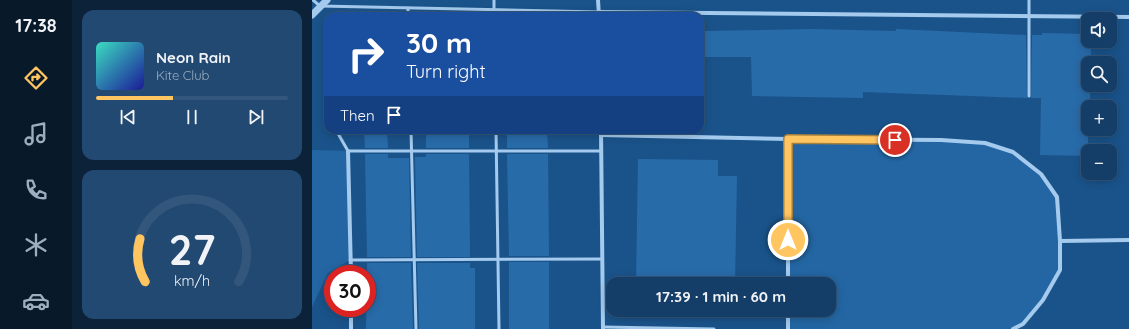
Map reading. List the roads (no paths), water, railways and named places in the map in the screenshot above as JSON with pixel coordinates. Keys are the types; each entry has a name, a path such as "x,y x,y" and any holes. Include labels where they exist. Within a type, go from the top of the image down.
{"street":[{"path":"312,15 327,0"},
{"path":"598,0 599,12"},
{"path":"704,14 1129,17"},
{"path":"601,134 603,328"},
{"path":"654,134 788,139 941,140 985,143 1013,152 1041,174 1057,197 1060,241 1060,270 1043,300 1023,324 1013,329"},
{"path":"788,139 788,277"},
{"path":"348,151 350,265"},
{"path":"1060,241 1129,240"},
{"path":"351,317 351,329"},
{"path":"788,317 788,329"}],"lane":[{"path":"313,0 320,6 546,12"},
{"path":"494,0 494,10"},
{"path":"1029,0 1029,96"},
{"path":"338,134 348,151 601,151"},
{"path":"411,134 416,329"},
{"path":"496,134 499,329"},
{"path":"350,260 602,259"},
{"path":"603,328 714,329"}]}
